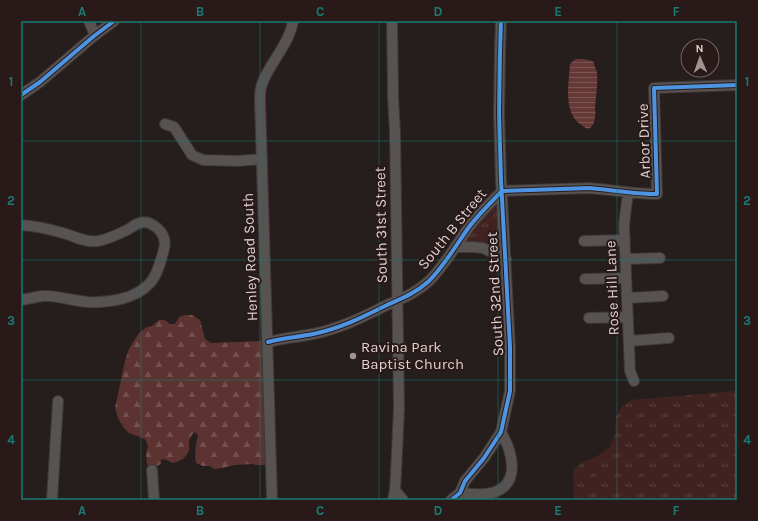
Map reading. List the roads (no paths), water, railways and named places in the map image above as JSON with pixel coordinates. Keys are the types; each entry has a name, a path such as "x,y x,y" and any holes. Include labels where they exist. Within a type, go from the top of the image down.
{"street":[{"path":"89,21 95,35"},
{"path":"21,95 40,82 95,35 114,21"},
{"name":"Henley Road South","path":"272,500 260,100 262,84 287,39 293,21"},
{"name":"South 31st Street","path":"392,21 399,420 394,495"},
{"name":"South 32nd Street","path":"451,500 460,493 465,481 484,458 501,432 510,391 510,347 499,107 501,21"},
{"name":"Arbor Drive","path":"502,191 590,188 628,193 657,194 654,88 737,85"},
{"path":"165,124 174,127 192,155 202,160 237,161 262,159"},
{"name":"South B Street","path":"268,342 328,331 354,321 408,296 428,282 441,269 470,227 487,206 502,191"},
{"name":"Rose Hill Lane","path":"628,193 625,216 626,278 630,371 634,381"},
{"path":"21,224 63,233 87,241 95,241 107,239 120,234 140,222 146,222 160,229 164,237 165,247 160,264 152,279 146,287 130,296 101,303 48,296 21,300"},
{"path":"584,241 625,240"},
{"path":"456,247 483,248 506,259"},
{"path":"626,259 660,258"},
{"path":"586,279 626,278"},
{"path":"627,298 663,296"},
{"path":"589,318 628,317"},
{"path":"629,341 669,338"},
{"path":"52,500 54,447 58,401"},
{"path":"460,493 491,493 506,484 512,474 512,462 507,444 501,432"},
{"path":"152,470 154,500"},
{"path":"394,495 403,500"}],"place":[{"name":"Ravina Park Baptist Church","path":"353,356"}]}
